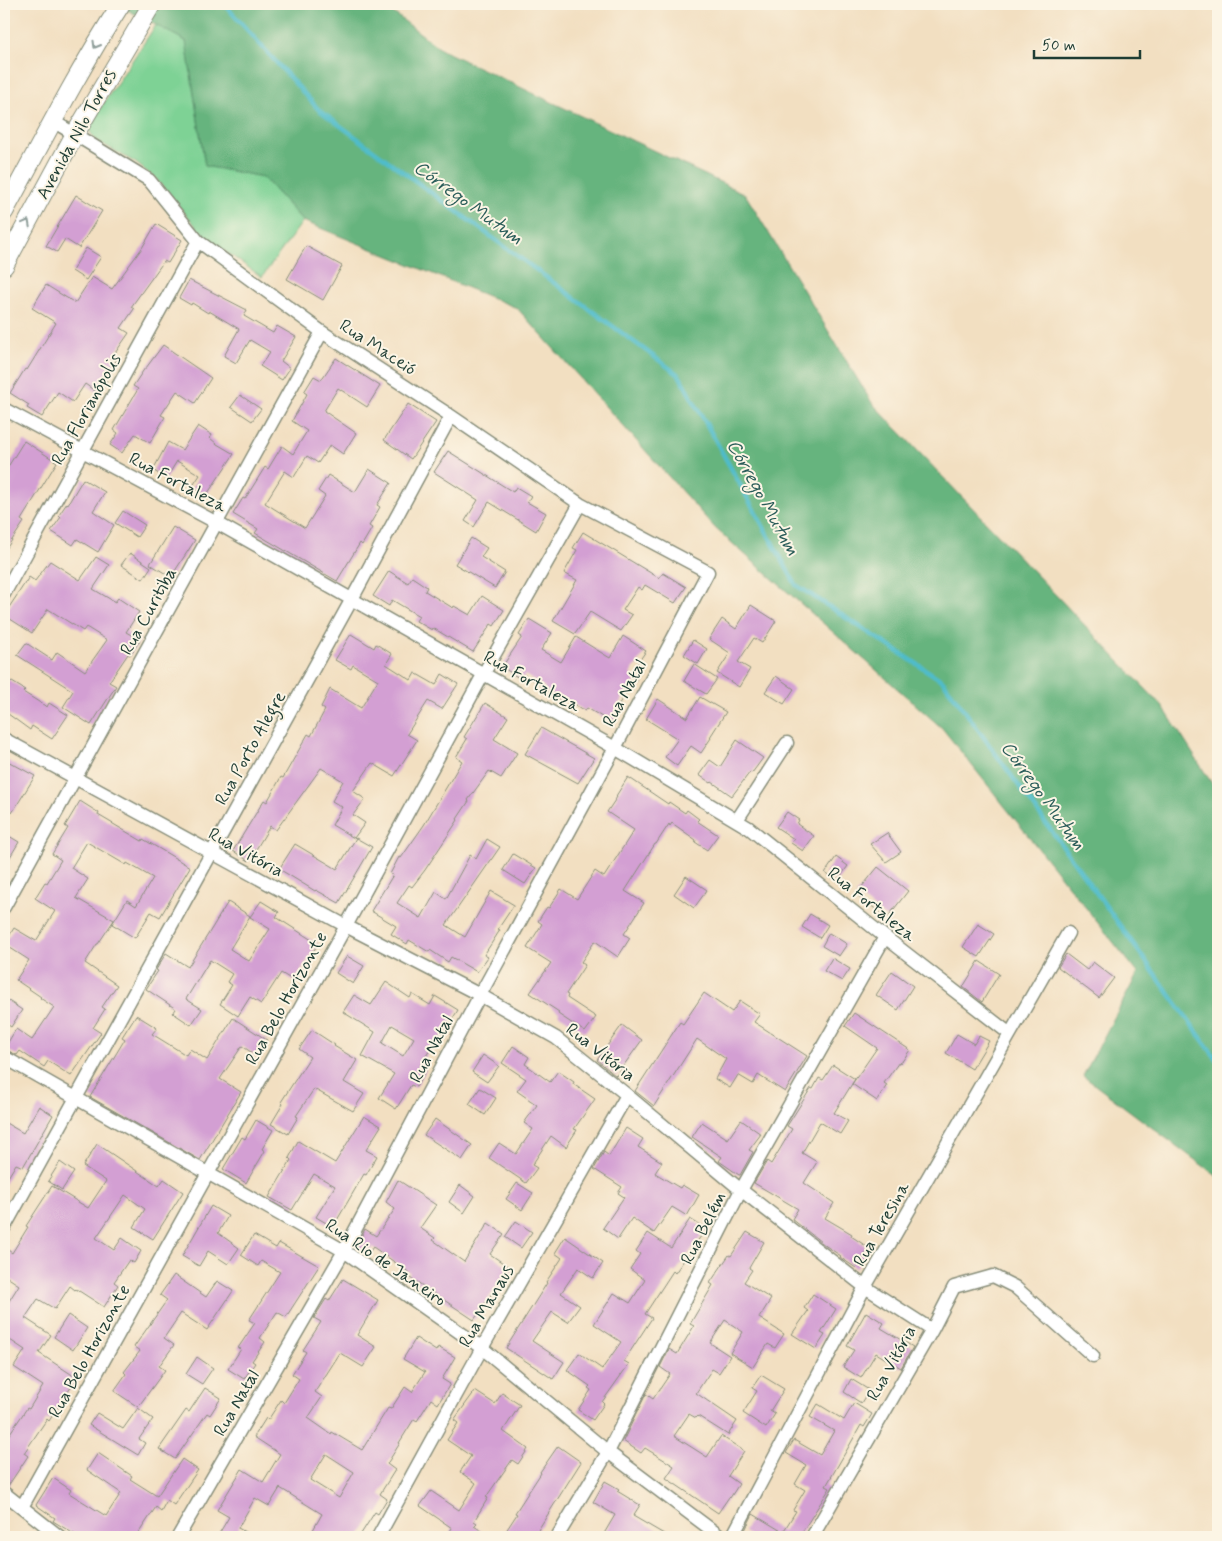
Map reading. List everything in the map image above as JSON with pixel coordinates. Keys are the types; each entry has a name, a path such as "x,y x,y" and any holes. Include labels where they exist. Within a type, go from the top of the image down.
{"main road":[{"name":"Avenida Nilo Torres","path":"4,212 53,121 122,4"},
{"name":"Avenida Nilo Torres","path":"4,266 75,134 152,4"}],"street":[{"name":"Rua Maceió","path":"53,121 149,180 198,241 322,332 451,416 580,504 708,572"},
{"name":"Rua Florianópolis","path":"4,594 198,241"},
{"name":"Rua Curitiba","path":"4,907 322,332"},
{"name":"Rua Fortaleza","path":"4,409 217,523 484,673 749,828 1010,1034"},
{"name":"Rua Porto Alegre","path":"4,1228 352,600 451,416"},
{"name":"Rua Belo Horizonte","path":"22,1507 209,1174 484,673 580,504"},
{"name":"Rua Natal","path":"178,1537 344,1251 708,572"},
{"name":"Rua Vitória","path":"4,739 346,926 480,995 556,1038 742,1190 865,1287 932,1330 812,1537"},
{"path":"736,820 787,743"},
{"name":"Rua Teresina","path":"732,1537 865,1287 1068,933"},
{"name":"Rua Belém","path":"557,1537 608,1452 742,1190 885,936"},
{"name":"Rua Rio de Janeiro","path":"4,1057 344,1251 482,1348 608,1452 721,1537"},
{"name":"Rua Manaus","path":"378,1537 482,1348 627,1095"},
{"path":"932,1330 954,1288 993,1276 1015,1287 1093,1356"},
{"path":"4,1493 60,1537"}],"green space":[{"path":"116,4 382,4 442,50 745,194 872,403 1163,707 1218,793 1218,1177 1083,1076 1138,973 942,728 715,528 517,308 303,221 263,177 205,166 186,41"},
{"path":"156,25 186,41 205,166 263,177 303,221 262,277 216,245 199,230 156,179 136,163 96,140 90,132 93,119"}],"building":[{"path":"76,195 102,211 79,248 65,239 57,252 46,246"},
{"path":"156,224 182,240 168,263 164,261 131,307 134,309 121,328 129,333 113,356 117,359 104,379 107,381 98,393 85,384 73,402 58,392 42,417 27,408 29,405 10,393 25,369 27,370 56,323 32,308 46,285 75,303 92,277 112,289 142,248"},
{"path":"306,246 342,266 323,300 287,279"},
{"path":"86,248 101,257 86,280 72,271"},
{"path":"189,280 247,310 244,316 273,333 277,326 296,337 281,361 290,368 282,380 260,366 270,352 250,340 236,363 224,356 239,329 209,311 208,313 192,303 191,305 179,298"},
{"path":"163,345 211,378 195,403 177,391 161,415 165,417 150,443 135,434 122,453 110,445 118,433 114,430 138,389 133,386"},
{"path":"336,358 380,386 367,407 338,388 324,411 356,433 343,454 330,445 318,463 307,456 294,477 285,471 265,503 305,528 325,496 318,491 328,475 355,492 369,469 391,483 377,505 380,507 369,526 372,528 362,545 360,543 337,581 255,533 258,529 233,514 265,467 268,469 282,446 293,454 307,431 292,421 307,394 304,392 314,376 321,380"},
{"path":"240,395 261,409 252,421 231,407"},
{"path":"408,404 436,422 411,459 384,440"},
{"path":"198,426 212,435 210,438 217,444 234,454 206,496 192,487 200,475 177,461 166,479 153,470 168,442 182,450"},
{"path":"24,441 57,462 21,520 24,522 4,552 4,473"},
{"path":"448,451 513,492 516,487 531,496 527,502 546,513 536,531 489,502 474,527 465,521 478,500 434,472"},
{"path":"83,479 105,492 93,511 114,525 98,552 77,539 73,545 51,531 61,517 59,515"},
{"path":"123,511 145,525 137,537 115,523"},
{"path":"173,527 195,540 171,577 150,564"},
{"path":"583,532 659,578 663,573 686,587 675,603 645,585 642,590 638,587 623,610 632,615 621,631 590,612 575,634 553,621 577,580 564,573 577,550 573,548"},
{"path":"471,538 487,548 481,557 505,572 495,588 455,564"},
{"path":"130,553 151,567 143,579 121,565"},
{"path":"96,557 109,565 93,589 115,602 118,598 139,612 126,632 140,640 109,682 116,686 91,725 63,707 73,691 17,655 26,643 52,660 57,652 85,671 107,640 86,627 83,631 48,609 32,633 4,615 29,577 35,581 50,561 80,580"},
{"path":"389,571 408,583 412,577 427,587 425,591 453,608 454,606 470,615 482,596 504,610 494,626 491,624 473,652 433,628 432,630 416,621 419,616 392,600 389,606 373,596"},
{"path":"751,605 776,621 762,643 754,638 738,662 750,669 739,687 717,673 730,653 709,639 722,619 736,629"},
{"path":"529,619 552,633 541,650 561,662 576,637 610,658 623,636 646,651 630,674 637,678 618,705 623,707 612,723 587,708 585,711 565,699 563,702 544,689 545,687 525,675 522,680 502,667 522,637 519,635"},
{"path":"351,634 374,648 376,644 392,654 386,664 411,680 415,673 436,685 442,674 458,684 442,709 428,701 407,734 417,740 394,776 372,763 353,791 365,799 353,815 365,823 354,838 332,825 342,807 332,801 343,781 321,768 276,830 270,826 249,861 233,851 264,800 267,802 281,777 283,778 308,734 311,736 325,710 321,707 330,689 361,708 378,680 353,665 351,669 335,660"},
{"path":"693,640 707,649 698,664 684,655"},
{"path":"694,664 717,679 706,694 684,681"},
{"path":"776,676 794,689 784,704 765,692"},
{"path":"4,677 47,707 49,703 68,715 52,739 32,726 30,730 4,711"},
{"path":"700,697 726,712 701,753 691,746 677,766 665,757 678,739 646,719 658,699 687,718"},
{"path":"485,703 508,717 494,739 517,753 501,778 489,771 468,800 458,820 425,870 412,887 409,885 397,903 421,918 436,892 446,899 470,855 476,859 487,839 500,847 446,925 465,937 491,891 514,905 498,929 500,930 484,955 488,957 477,972 451,957 448,962 430,950 429,952 409,940 407,944 391,934 396,926 371,911 393,875 390,874 399,857 401,858 424,825 462,761 456,757 467,739 464,737"},
{"path":"541,728 594,758 578,783 525,754"},
{"path":"737,740 763,758 732,796 699,775 710,760 720,767"},
{"path":"4,759 35,776 12,813 4,807"},
{"path":"628,777 668,804 669,802 685,813 687,810 699,819 697,821 718,835 707,850 672,823 670,826 669,824 655,844 625,891 644,903 624,934 630,938 618,957 595,941 581,962 585,965 566,994 568,995 567,998 596,1017 585,1032 530,993 551,963 527,948 542,924 538,921 561,889 577,899 595,871 604,877 634,830 607,812"},
{"path":"80,801 99,813 98,815 190,867 160,917 151,912 135,938 112,924 127,900 136,906 153,878 127,863 126,865 87,842 71,868 88,879 76,898 114,920 85,963 117,985 102,1007 105,1009 93,1028 101,1033 71,1076 48,1061 44,1067 20,1051 17,1055 4,1049 16,1029 32,1040 54,1007 16,980 29,960 4,944 14,928 36,941 55,911 35,898 61,860 52,854 68,828 65,826"},
{"path":"787,812 799,820 797,824 814,836 803,851 791,843 794,839 776,827"},
{"path":"4,833 19,842 4,867"},
{"path":"887,833 901,852 886,862 870,844"},
{"path":"356,838 372,847 339,903 279,869 295,844 337,869"},
{"path":"513,854 536,868 525,884 503,870"},
{"path":"836,857 848,866 837,881 825,873"},
{"path":"878,867 908,891 887,918 856,894"},
{"path":"686,876 707,890 694,908 674,894"},
{"path":"261,901 279,912 276,917 318,944 294,981 281,973 261,1004 250,997 238,1016 220,1004 232,985 227,982 232,974 210,960 186,999 202,1009 191,1025 173,1013 176,1009 146,989 158,971 156,970 166,953 188,967 228,902 250,916 230,949 249,961 270,929 250,917"},
{"path":"810,914 828,925 820,938 802,927"},
{"path":"978,924 994,934 979,957 963,947"},
{"path":"829,933 847,944 839,956 822,946"},
{"path":"1066,954 1087,970 1093,962 1114,978 1099,998 1058,967"},
{"path":"347,956 364,966 353,984 336,973"},
{"path":"832,958 850,969 842,981 824,971"},
{"path":"979,961 999,974 982,1002 963,987"},
{"path":"892,971 913,986 898,1010 876,995"},
{"path":"386,982 410,998 412,994 430,1005 435,996 458,1010 420,1066 426,1070 416,1087 411,1085 396,1109 379,1098 394,1074 362,1056 375,1032 343,1012 354,995 371,1005","holes":["392,1025 414,1038 403,1056 382,1043"]},
{"path":"704,993 732,1012 740,1001 760,1014 754,1022 807,1056 785,1092 758,1075 753,1084 738,1075 730,1088 715,1079 726,1059 697,1039 654,1106 635,1091 680,1022 683,1024"},
{"path":"4,998 22,1010 11,1027 4,1022"},
{"path":"854,1013 910,1050 884,1083 887,1085 877,1101 852,1084 877,1048 845,1026"},
{"path":"136,1015 157,1028 152,1034 186,1055 190,1049 207,1060 233,1018 267,1040 257,1056 242,1046 220,1079 241,1092 200,1160 90,1097 125,1039 122,1037"},
{"path":"622,1025 642,1040 616,1076 597,1060"},
{"path":"312,1030 357,1060 344,1082 364,1094 353,1111 314,1089 296,1116 298,1117 288,1134 271,1124 283,1104 281,1102 310,1057 299,1049"},
{"path":"957,1034 974,1044 979,1036 989,1041 972,1069 946,1053"},
{"path":"513,1046 529,1057 525,1064 550,1082 558,1071 595,1099 574,1129 577,1130 566,1147 551,1136 532,1165 537,1168 526,1183 489,1158 499,1143 516,1154 533,1129 524,1123 537,1105 517,1091 526,1079 502,1063"},
{"path":"483,1055 499,1066 487,1082 472,1072"},
{"path":"833,1065 855,1079 834,1113 848,1121 840,1134 820,1122 802,1153 817,1162 804,1183 834,1203 825,1218 852,1234 851,1236 869,1248 856,1268 792,1219 798,1209 754,1183 767,1161 771,1164 792,1129 787,1126 811,1088 813,1089 819,1078 823,1080"},
{"path":"480,1088 496,1098 485,1115 469,1104"},
{"path":"39,1106 53,1115 23,1167 16,1164 4,1184 4,1122 23,1133"},
{"path":"364,1116 381,1126 366,1150 377,1156 366,1175 364,1174 333,1227 316,1217 335,1186 314,1174 292,1210 269,1197 291,1160 289,1158 298,1141 335,1163"},
{"path":"435,1119 472,1145 462,1160 424,1135"},
{"path":"256,1120 273,1130 262,1149 265,1151 246,1183 223,1169 242,1137 245,1139"},
{"path":"741,1120 761,1134 749,1150 753,1152 739,1175 719,1161 722,1157 692,1137 702,1122 728,1139"},
{"path":"626,1128 643,1139 638,1147 662,1162 655,1173 680,1188 682,1185 699,1195 687,1216 672,1207 654,1233 632,1218 618,1239 603,1228 624,1197 618,1193 622,1187 594,1169 604,1152 609,1156"},
{"path":"97,1144 159,1186 164,1179 183,1192 153,1239 134,1227 145,1209 125,1195 96,1238 114,1250 122,1238 141,1251 134,1263 129,1260 114,1282 118,1285 104,1307 70,1286 55,1309 38,1299 25,1318 51,1335 39,1353 77,1378 49,1421 47,1419 24,1453 28,1456 8,1486 4,1485 4,1442 27,1408 29,1409 43,1386 14,1367 25,1350 4,1336 4,1309 19,1285 4,1275 4,1257 8,1250 12,1253 28,1227 26,1226 52,1186 88,1208 106,1181 83,1166"},
{"path":"60,1162 74,1172 62,1190 48,1181"},
{"path":"398,1180 436,1205 420,1228 435,1238 433,1240 464,1262 488,1223 504,1234 490,1254 513,1270 503,1285 499,1283 474,1320 408,1276 410,1273 373,1247 367,1255 356,1247 365,1229 376,1236 395,1209 386,1202"},
{"path":"517,1183 533,1193 522,1210 506,1199"},
{"path":"460,1185 475,1196 464,1213 449,1202"},
{"path":"211,1206 228,1216 218,1233 239,1248 228,1264 208,1251 199,1266 182,1256"},
{"path":"690,1219 706,1229 675,1273 673,1271 645,1314 652,1318 624,1361 629,1364 602,1402 604,1404 593,1420 578,1410 591,1390 588,1388 590,1386 567,1370 579,1353 602,1369 621,1342 594,1324 614,1293 630,1303 645,1280 630,1269 640,1254 636,1251 648,1233 671,1248"},
{"path":"516,1221 532,1232 521,1248 505,1237"},
{"path":"747,1232 764,1242 749,1268 752,1270 744,1282 771,1299 759,1318 784,1334 775,1348 768,1344 753,1367 730,1353 743,1332 725,1320 710,1343 730,1356 719,1373 712,1369 696,1393 737,1421 728,1435 698,1416 696,1418 689,1414 674,1436 707,1457 721,1436 744,1451 728,1476 739,1484 718,1513 666,1478 674,1466 645,1448 641,1453 623,1441 646,1394 653,1399 670,1374 660,1367 669,1349 677,1354 694,1326 690,1324 713,1285 710,1283"},
{"path":"254,1235 276,1248 279,1243 319,1266 286,1317 277,1312 260,1338 265,1342 252,1361 255,1363 244,1379 228,1369 241,1349 238,1348 255,1323 249,1320 280,1272 261,1261 258,1266 241,1255"},
{"path":"565,1237 603,1263 593,1278 578,1268 561,1293 580,1306 568,1322 552,1312 532,1341 564,1362 553,1379 506,1348 562,1258 555,1253"},
{"path":"174,1275 206,1297 217,1281 233,1291 207,1330 181,1313 164,1338 174,1345 159,1366 165,1370 138,1407 114,1391 126,1374 124,1372 140,1351 134,1347 167,1300 160,1295"},
{"path":"343,1279 378,1300 357,1335 376,1347 363,1367 340,1353 315,1392 322,1397 308,1418 331,1434 332,1432 362,1450 388,1408 391,1409 405,1387 412,1392 425,1372 403,1359 416,1338 436,1351 438,1347 455,1357 442,1379 450,1384 438,1404 431,1399 417,1421 414,1419 399,1443 387,1464 395,1470 380,1494 387,1499 378,1514 375,1512 359,1537 309,1537 322,1514 280,1488 269,1506 255,1498 238,1528 254,1537 217,1537 229,1517 217,1510 242,1469 263,1482 280,1454 254,1437 266,1418 268,1420 281,1400 284,1403 299,1379 292,1374 306,1352 303,1350 321,1322 314,1318 326,1299 329,1301","holes":["326,1454 354,1472 339,1498 310,1480"]},
{"path":"813,1294 836,1309 821,1333 825,1335 816,1349 792,1334 808,1311 804,1308"},
{"path":"866,1312 884,1323 881,1328 913,1347 901,1368 876,1353 861,1378 843,1367 854,1350 847,1346"},
{"path":"68,1315 87,1328 73,1350 54,1337"},
{"path":"197,1357 213,1368 202,1384 186,1374"},
{"path":"761,1375 784,1389 770,1411 775,1414 766,1428 743,1413 757,1391 752,1388"},
{"path":"851,1379 869,1390 861,1403 844,1392"},
{"path":"205,1388 221,1398 210,1415 207,1413 175,1459 159,1449 186,1410 189,1412"},
{"path":"475,1391 495,1404 502,1393 520,1405 503,1431 528,1449 518,1464 512,1460 486,1497 488,1498 474,1521 477,1523 474,1526 491,1537 459,1537 450,1531 452,1528 420,1506 431,1491 459,1510 476,1483 460,1472 471,1456 447,1440 458,1423 454,1420"},
{"path":"854,1403 872,1414 864,1427 861,1425 826,1486 830,1488 799,1537 752,1537 744,1532 753,1514 783,1532 796,1511 793,1510 805,1490 795,1484 806,1465 786,1453 794,1440 820,1455 834,1431 810,1417 818,1404 844,1420"},
{"path":"138,1408 153,1419 139,1439 145,1443 138,1455 89,1425 97,1413 123,1429"},
{"path":"558,1446 581,1462 538,1530 549,1537 502,1537 540,1472"},
{"path":"98,1453 132,1476 130,1479 157,1496 182,1459 198,1470 174,1505 167,1500 161,1511 156,1507 136,1537 79,1537 53,1521 55,1518 36,1505 53,1478 71,1490 69,1493 106,1516 121,1493 87,1470"},
{"path":"605,1481 640,1505 633,1516 669,1537 602,1537 615,1515 593,1502"}],"waterway":[{"name":"Córrego Mutum","path":"224,4 319,110 679,375 796,585 943,681 1218,1061"}]}
